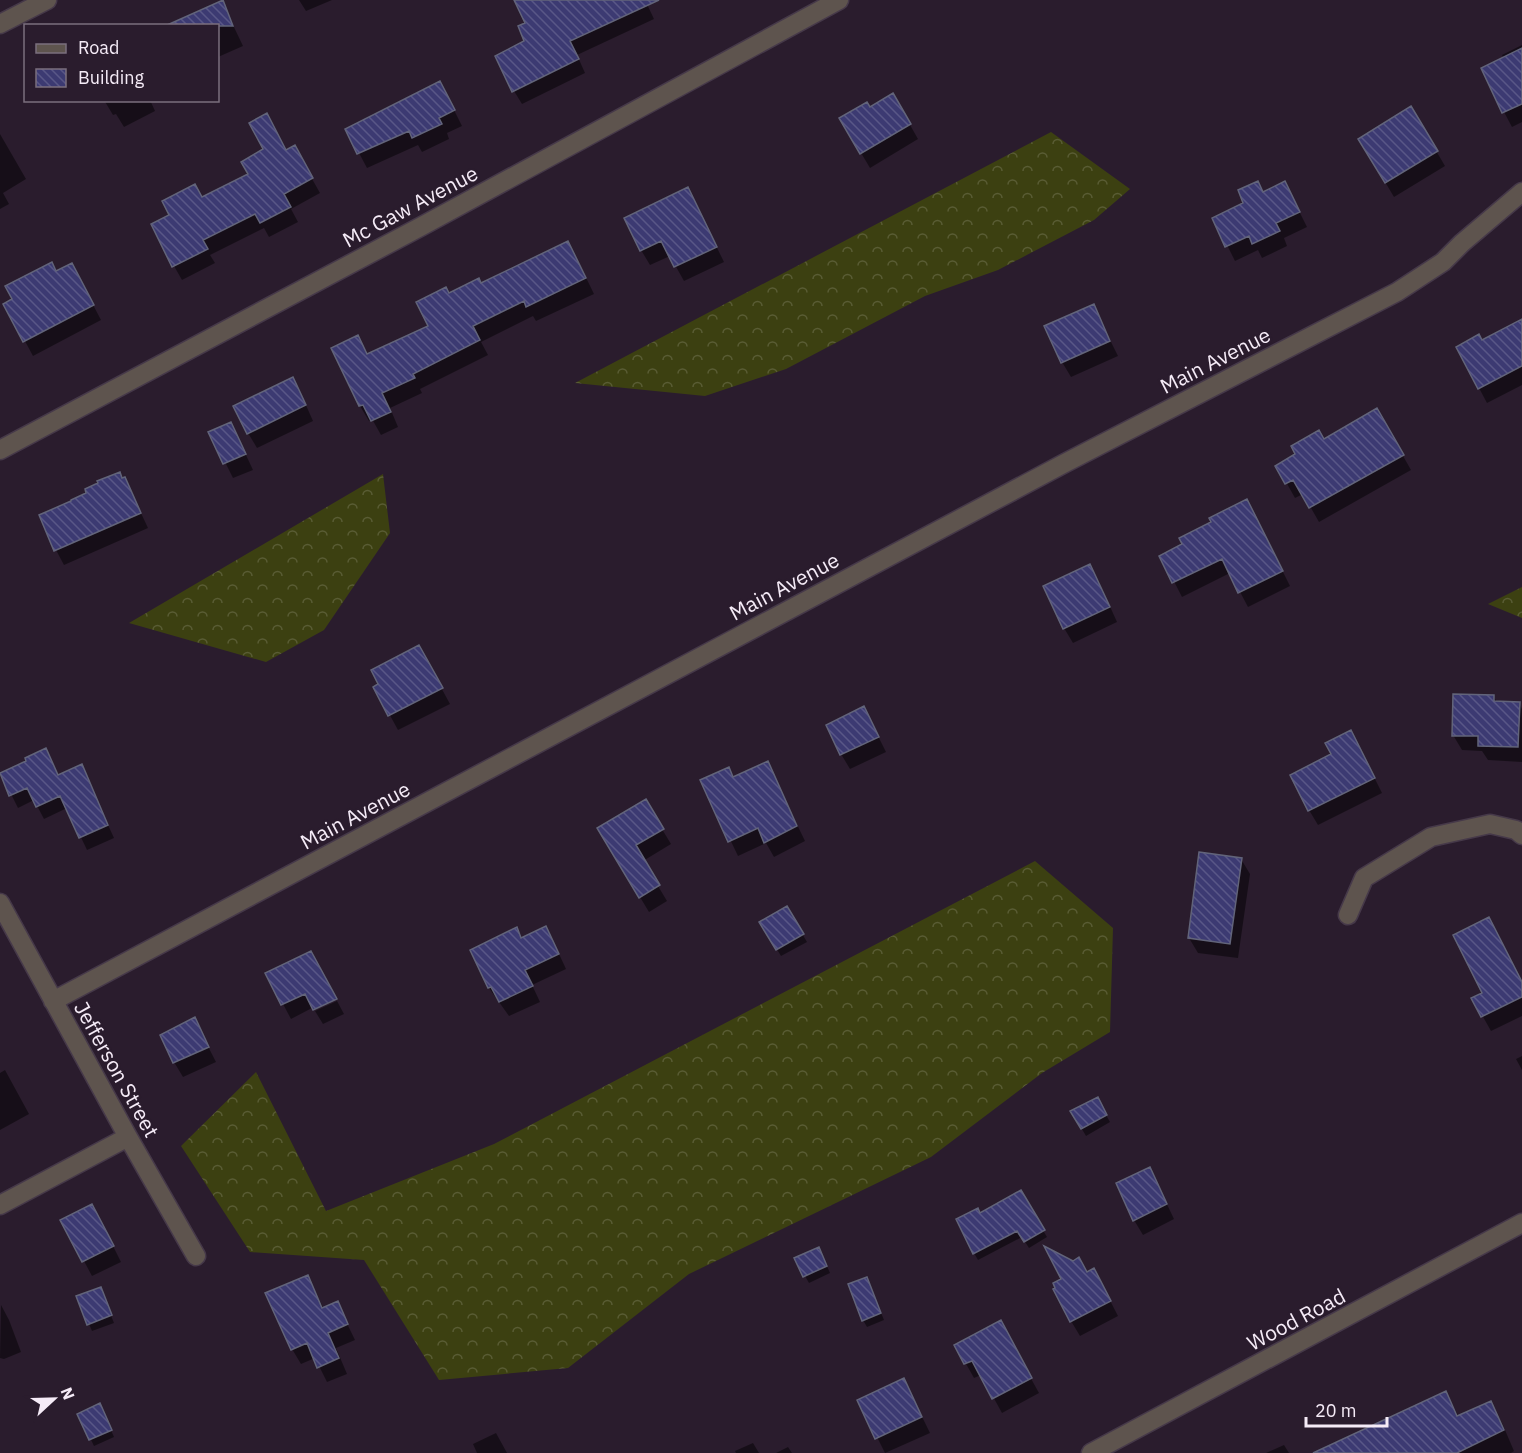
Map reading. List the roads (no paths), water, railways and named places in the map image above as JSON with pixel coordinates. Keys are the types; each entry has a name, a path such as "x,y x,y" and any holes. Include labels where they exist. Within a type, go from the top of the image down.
{"street":[{"path":"0,24 47,0"},
{"name":"Mc Gaw Avenue","path":"0,450 422,226 839,0"},
{"name":"Main Avenue","path":"53,1001 1054,468 1397,292 1443,262 1478,228 1522,192"},
{"path":"1348,915 1364,878 1431,837 1490,824 1516,830 1522,835"},
{"name":"Jefferson Street","path":"0,903 196,1256"},
{"path":"0,1205 128,1137"},
{"name":"Wood Road","path":"1091,1453 1522,1223"}]}
